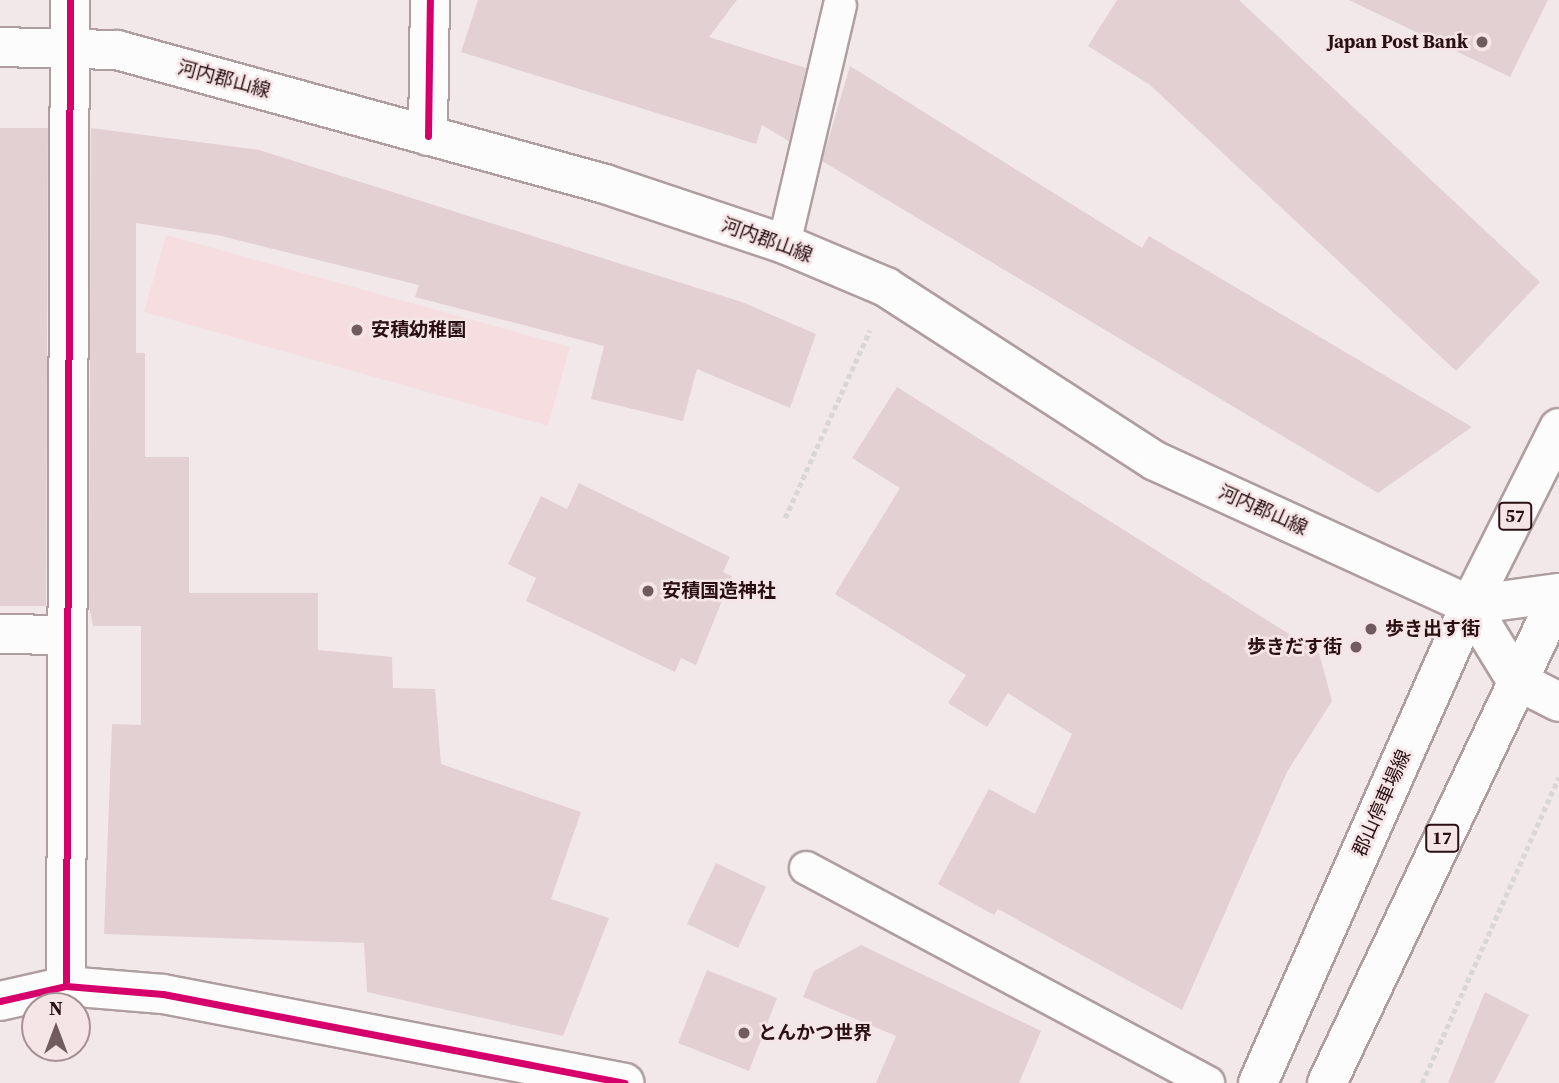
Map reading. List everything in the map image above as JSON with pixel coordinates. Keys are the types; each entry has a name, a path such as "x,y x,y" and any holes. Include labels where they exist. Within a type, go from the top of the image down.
{"main road":[{"path":"66,986 70,0"},
{"path":"428,136 430,0"},
{"name":"河内郡山線","path":"0,47 71,46 117,50 604,184 784,244 886,287 1155,461 1470,604"},
{"name":"57","path":"1470,604 1559,428"},
{"name":"17","path":"1470,604 1559,594"},
{"name":"17","path":"1327,1083 1559,594"},
{"path":"1470,604 1516,680 1559,702"},
{"name":"郡山停車場線","path":"1258,1083 1470,604"},
{"path":"0,634 67,635"},
{"path":"0,1001 66,986 163,994 605,1081"}],"lane":[{"path":"784,244 840,5"},
{"path":"806,868 1208,1083"}],"path":[{"path":"785,518 851,380 886,287"},
{"path":"1422,1083 1559,777"}],"shaded area":[{"name":"安積幼稚園","path":"166,235 570,347 548,426 144,312"}],"building":[{"path":"478,0 737,0 709,37 806,68 789,141 762,125 756,144 461,52"},
{"path":"1117,0 1239,0 1540,282 1456,371 1150,85 1088,46"},
{"name":"Japan Post Bank","path":"1349,0 1548,0 1510,77"},
{"path":"850,66 1142,248 1149,236 1472,427 1378,493 822,161"},
{"path":"0,128 48,128 46,606 0,606"},
{"path":"91,128 259,150 742,302 816,334 790,408 697,369 683,421 591,399 604,346 415,297 419,285 217,235 136,223 136,353 145,353 145,457 189,457 189,593 318,593 318,650 392,657 393,688 435,689 441,764 581,812 551,899 609,918 563,1036 367,992 364,943 104,934 112,724 141,725 141,626 93,626 89,606"},
{"path":"897,387 1319,653 1332,701 1287,772 1182,1010 998,909 994,915 938,884 989,789 1035,814 1072,734 1008,693 987,727 948,703 966,675 835,594 900,488 852,458"},
{"name":"安積国造神社","path":"579,483 730,557 723,572 732,576 696,665 681,658 675,672 526,601 536,578 508,564 541,496 567,509"},
{"path":"716,863 766,887 738,948 687,924"},
{"path":"861,945 1041,1031 1019,1083 876,1083 896,1036 803,997 814,971"},
{"path":"707,970 777,998 749,1071 678,1043"},
{"path":"1485,992 1529,1015 1494,1083 1448,1083"}],"cycle path":[{"path":"66,986 70,0"},
{"path":"428,136 430,0"},
{"path":"0,1001 66,986 163,994 624,1083"}],"place":[{"name":"Japan Post Bank","path":"1482,42"},
{"name":"安積幼稚園","path":"357,330"},
{"name":"安積国造神社","path":"648,591"},
{"name":"歩き出す街","path":"1371,629"},
{"name":"歩きだす街","path":"1356,647"},
{"name":"とんかつ世界","path":"744,1033"}]}
